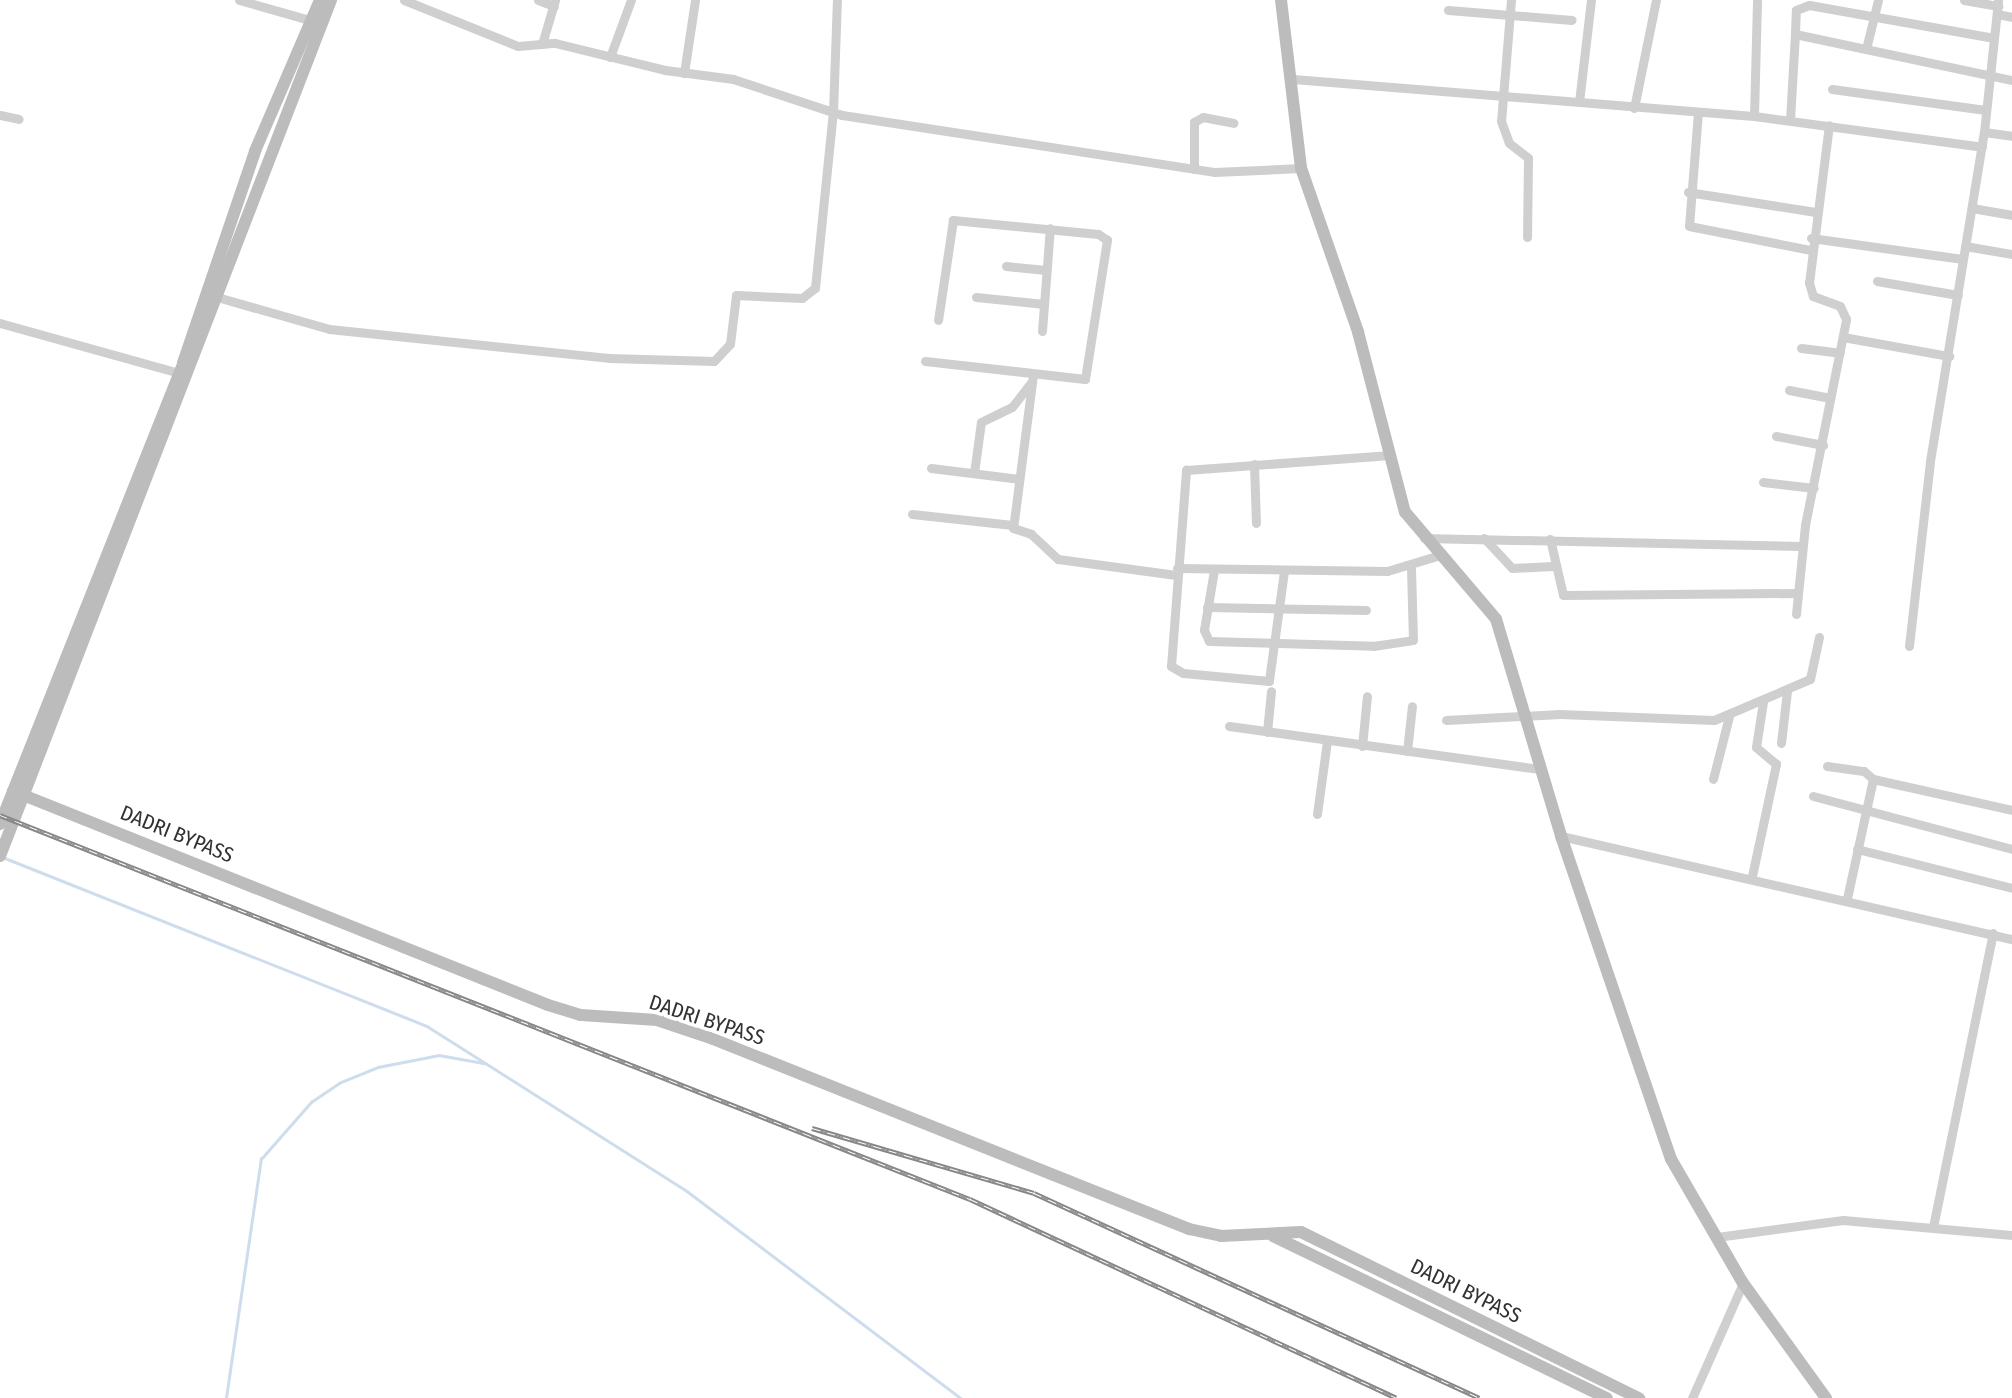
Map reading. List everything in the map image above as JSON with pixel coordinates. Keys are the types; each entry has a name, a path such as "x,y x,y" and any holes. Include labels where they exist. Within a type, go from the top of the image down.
{"main road":[{"path":"0,824 19,792 217,297 317,22 320,0"},
{"path":"0,856 19,792 179,373 255,151 317,22 331,0"},
{"path":"1281,0 1293,79 1301,168 1359,332 1405,512 1423,538 1496,619 1561,836 1661,1136 1744,1283 1826,1398"},
{"name":"DADRI BYPASS","path":"19,792 568,1013 657,1020 1189,1229 1273,1236 1301,1232 1639,1398"},
{"name":"DADRI BYPASS","path":"1273,1236 1607,1398"}],"street":[{"path":"239,0 317,22"},
{"path":"404,0 518,46 542,44 761,86 833,112 1194,169 1301,168"},
{"path":"538,0 554,3 542,44"},
{"path":"610,57 631,0"},
{"path":"684,73 695,0"},
{"path":"217,297 329,329 707,363 727,351 736,295 813,293 833,112 837,0"},
{"path":"1511,0 1502,94 1502,128 1528,159 1527,237"},
{"path":"1579,102 1591,0"},
{"path":"1634,108 1656,0"},
{"path":"1754,116 1757,0"},
{"path":"1866,49 1878,0"},
{"path":"1964,0 1998,7 2012,17"},
{"path":"1790,120 1796,10 1803,5 1994,38"},
{"path":"1909,646 1963,259 1982,147 1998,7"},
{"path":"1448,10 1509,18 1572,20"},
{"path":"1795,34 2012,80"},
{"path":"1293,79 1754,116 1982,147"},
{"path":"1832,89 1986,110"},
{"path":"1699,112 1685,214 1694,230 1810,250"},
{"path":"0,115 19,119"},
{"path":"1194,169 1194,122 1203,117 1233,123"},
{"path":"1796,614 1801,546 1843,337 1844,309 1810,291 1811,238 1829,125"},
{"path":"1984,132 2012,136"},
{"path":"1688,192 1815,212"},
{"path":"1972,208 2012,215"},
{"path":"925,361 1033,378 1077,381 1087,376 1107,240 1050,228 950,223 938,320"},
{"path":"1042,331 1050,228"},
{"path":"1811,238 1963,259"},
{"path":"1965,246 2012,254"},
{"path":"1006,266 1046,270"},
{"path":"1877,281 1958,295"},
{"path":"976,297 1044,303"},
{"path":"0,323 179,373"},
{"path":"1843,337 1949,356"},
{"path":"1801,348 1840,354"},
{"path":"974,473 981,422 1012,407 1033,378"},
{"path":"1012,525 1033,378"},
{"path":"1789,390 1830,398"},
{"path":"1776,436 1823,445"},
{"path":"1284,571 1277,645 1269,681 1174,669 1176,572 1184,473 1254,464 1390,455"},
{"path":"1254,464 1256,523"},
{"path":"931,468 1019,480"},
{"path":"1763,482 1814,488"},
{"path":"912,514 1012,525 1058,559 1176,572 1411,568 1440,555"},
{"path":"1423,538 1801,546"},
{"path":"1484,538 1512,568 1553,566"},
{"path":"1550,539 1557,588 1566,595 1797,593"},
{"path":"1214,570 1207,607 1209,641 1277,645 1409,645 1411,568"},
{"path":"1207,607 1366,610"},
{"path":"1446,720 1524,718 1696,722 1729,716 1787,691 1813,676 1819,637"},
{"path":"1267,732 1270,691"},
{"path":"1781,743 1787,691"},
{"path":"1362,746 1367,696"},
{"path":"1752,876 1776,764 1756,747 1763,702"},
{"path":"1407,751 1412,706"},
{"path":"1713,779 1729,716"},
{"path":"1229,726 1540,769"},
{"path":"1317,814 1326,741"},
{"path":"1827,765 1864,771 1873,779 2012,810"},
{"path":"1847,898 1873,779"},
{"path":"1813,796 1866,807 2012,849"},
{"path":"1561,836 1752,876 2012,939"},
{"path":"1857,849 2012,888"},
{"path":"1933,1227 1993,933"},
{"path":"1717,1237 1843,1220 2012,1235"},
{"path":"1692,1398 1744,1283"}],"waterway":[{"path":"5,858 427,1026 687,1191 961,1398"},
{"path":"226,1398 261,1159 311,1102 339,1083 378,1067 439,1055 484,1063"}],"railway":[{"path":"0,815 970,1199 1396,1398"},
{"path":"812,1128 1034,1193 1479,1398"}]}
